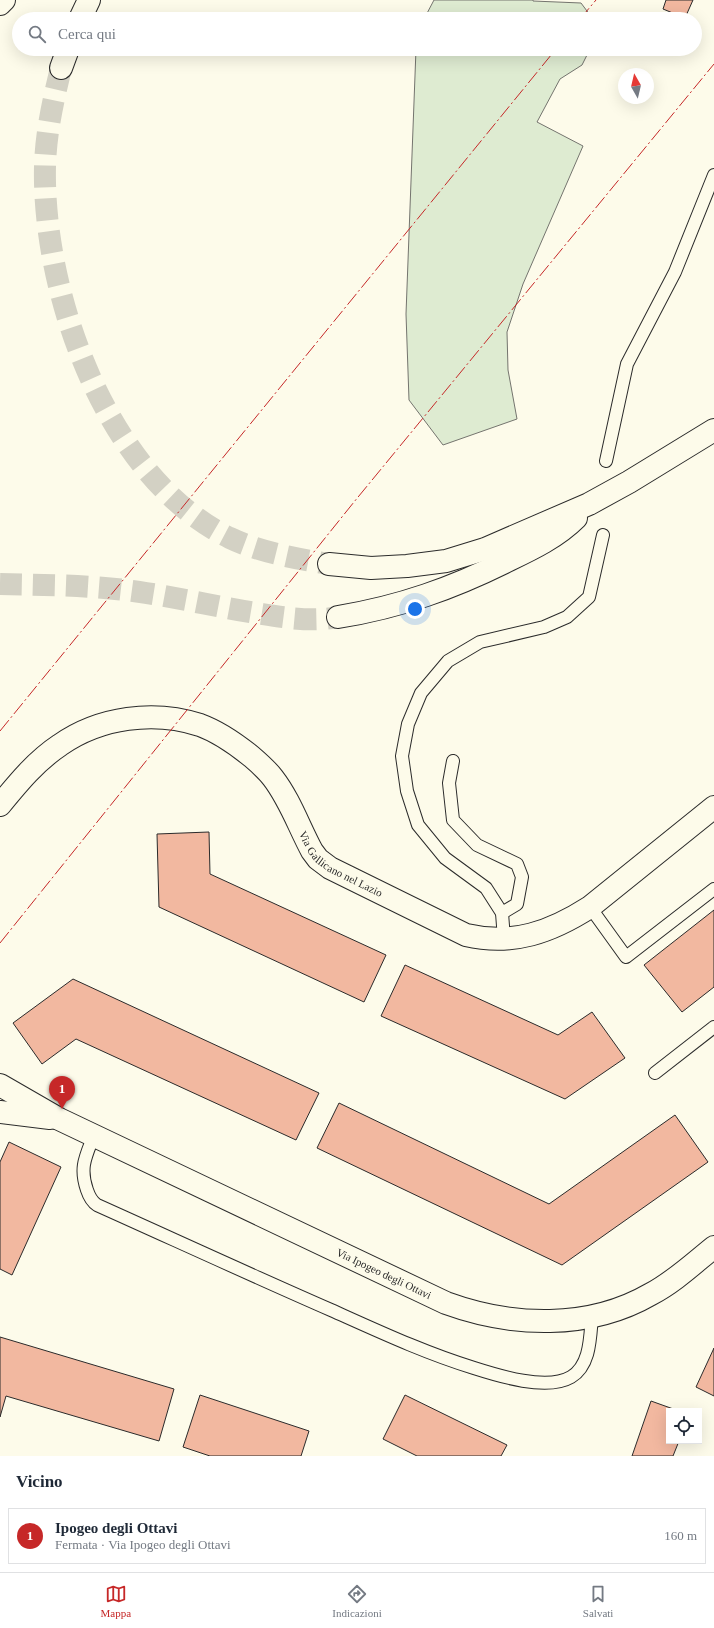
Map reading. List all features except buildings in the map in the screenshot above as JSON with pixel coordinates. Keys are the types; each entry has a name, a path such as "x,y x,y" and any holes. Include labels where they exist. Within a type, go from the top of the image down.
{"main road":[{"path":"0,4 4,0"},
{"path":"83,12 89,0"},
{"path":"329,564 371,568 407,566 446,561 492,546 589,504 629,482 714,430"},
{"path":"338,617 398,604 426,596 475,577 527,551 561,531 589,504"},
{"name":"Via Gallicano nel Lazio","path":"0,805 21,779 45,756 60,745 91,728 124,719 140,718 167,719 200,726 228,739 242,748 268,772 280,788 314,855 330,868 466,935 478,938 504,939 517,938 552,928 569,920 590,906 714,807"},
{"name":"Via Ipogeo degli Ottavi","path":"0,1085 59,1119 425,1293 457,1307 494,1317 543,1322 592,1316 620,1309 653,1293 714,1247"},
{"name":"Via Ipogeo degli Ottavi","path":"0,1112 59,1119"}],"lane":[{"path":"606,461 627,364 675,272 714,175"},
{"path":"504,939 502,913 486,888 445,858 418,825 407,791 402,756 408,724 421,693 448,661 480,642 544,627 567,617 589,597 603,534"},
{"path":"454,761 449,783 453,820 477,845 517,864 522,877 517,904 502,913"},
{"path":"590,906 626,957 714,889"},
{"path":"655,1073 714,1027"},
{"path":"94,1135 83,1162 82,1174 89,1196 97,1205 224,1264 435,1355 474,1369 520,1380 544,1382 561,1381 571,1376 582,1364 587,1354 592,1316"}],"green space":[{"path":"434,0 533,0 581,3 588,12 428,12"},
{"path":"416,56 586,56 582,65 560,79 537,122 583,146 523,284 507,332 508,370 517,419 443,445 409,400 406,314"}],"tunnel":[{"path":"61,68 48,129 45,166 47,217 55,270 70,325 91,378 117,428 149,473 187,510 230,538 266,551 329,564"},
{"path":"0,584 110,588 161,595 281,617 300,619 338,617"}],"power":[{"path":"586,12 596,0"},
{"path":"0,731 550,56"},
{"path":"0,943 354,502 714,64"}],"place":[{"name":"Ipogeo degli Ottavi","path":"62,1109"}]}
